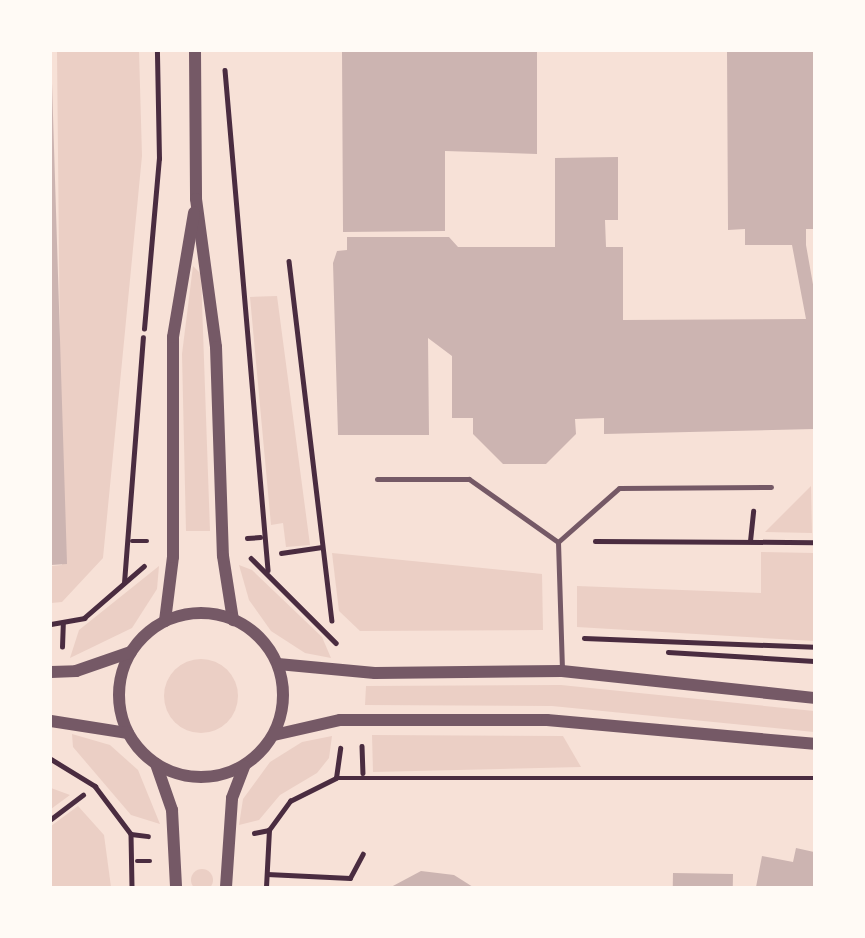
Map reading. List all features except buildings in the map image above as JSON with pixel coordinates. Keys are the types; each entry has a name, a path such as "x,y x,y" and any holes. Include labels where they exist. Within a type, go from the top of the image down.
{"street":[{"path":"195,51 196,199 216,347 223,556 233,620"},
{"path":"165,621 173,557 173,337 196,199"},
{"path":"51,672 76,671 131,652 165,621 199,613 233,620 252,630 278,664 284,688 274,735 244,766 228,824 226,887"},
{"path":"131,652 119,693 128,733 156,764 172,810 176,887"},
{"path":"278,664 375,673 562,671 814,698"},
{"path":"274,735 340,720 547,720 814,744"},
{"path":"51,721 128,733"},
{"path":"156,764 200,777 244,766"}],"lane":[{"path":"377,479 469,479 558,541"},
{"path":"558,541 620,488 771,487"},
{"path":"558,541 562,671"}],"path":[{"path":"157,51 159,159"},
{"path":"225,63 268,571"},
{"path":"289,261 332,620"},
{"path":"124,583 129,496"},
{"path":"558,541 814,542"},
{"path":"281,553 322,547"},
{"path":"248,556 268,571 338,646"},
{"path":"51,624 84,618 151,560"},
{"path":"61,660 63,623"},
{"path":"561,638 814,648"},
{"path":"361,734 363,773"},
{"path":"336,778 341,736"},
{"path":"51,759 65,762 96,786 131,834 132,887"},
{"path":"266,887 269,830 290,801 336,778 814,778"},
{"path":"51,819 83,795"},
{"path":"248,834 269,830"},
{"path":"131,834 159,837"},
{"path":"267,874 350,878 363,855"}],"shaded area":[{"path":"57,51 139,51 142,156 103,558 62,602 51,603 51,566 62,565"},
{"path":"193,266 201,274 210,531 186,531 182,354"},
{"path":"277,296 310,545 286,547 283,523 271,525 250,297"},
{"path":"811,486 812,533 765,532"},
{"path":"761,552 814,553 814,641 577,627 577,586 761,593"},
{"path":"332,553 542,574 543,630 360,631 339,611"},
{"path":"239,565 252,570 322,637 331,658 305,653 271,631 249,600"},
{"path":"159,566 157,589 132,628 70,658 79,630"},
{"path":"201,659 222,665 232,675 238,696 232,717 222,727 201,733 180,727 170,717 164,696 170,675 180,665"},
{"path":"561,685 814,711 814,732 552,706 365,705 366,686"},
{"path":"72,734 110,745 138,770 160,824 131,815 73,747"},
{"path":"372,735 563,736 581,767 373,772"},
{"path":"332,736 329,758 317,773 280,795 259,820 239,825 243,799 270,762 302,742"},
{"path":"51,788 70,795 51,809"},
{"path":"78,806 104,835 111,887 51,887 51,826"},
{"path":"202,869 212,876 213,880 206,890 202,891 192,884 191,880 198,870"}]}
